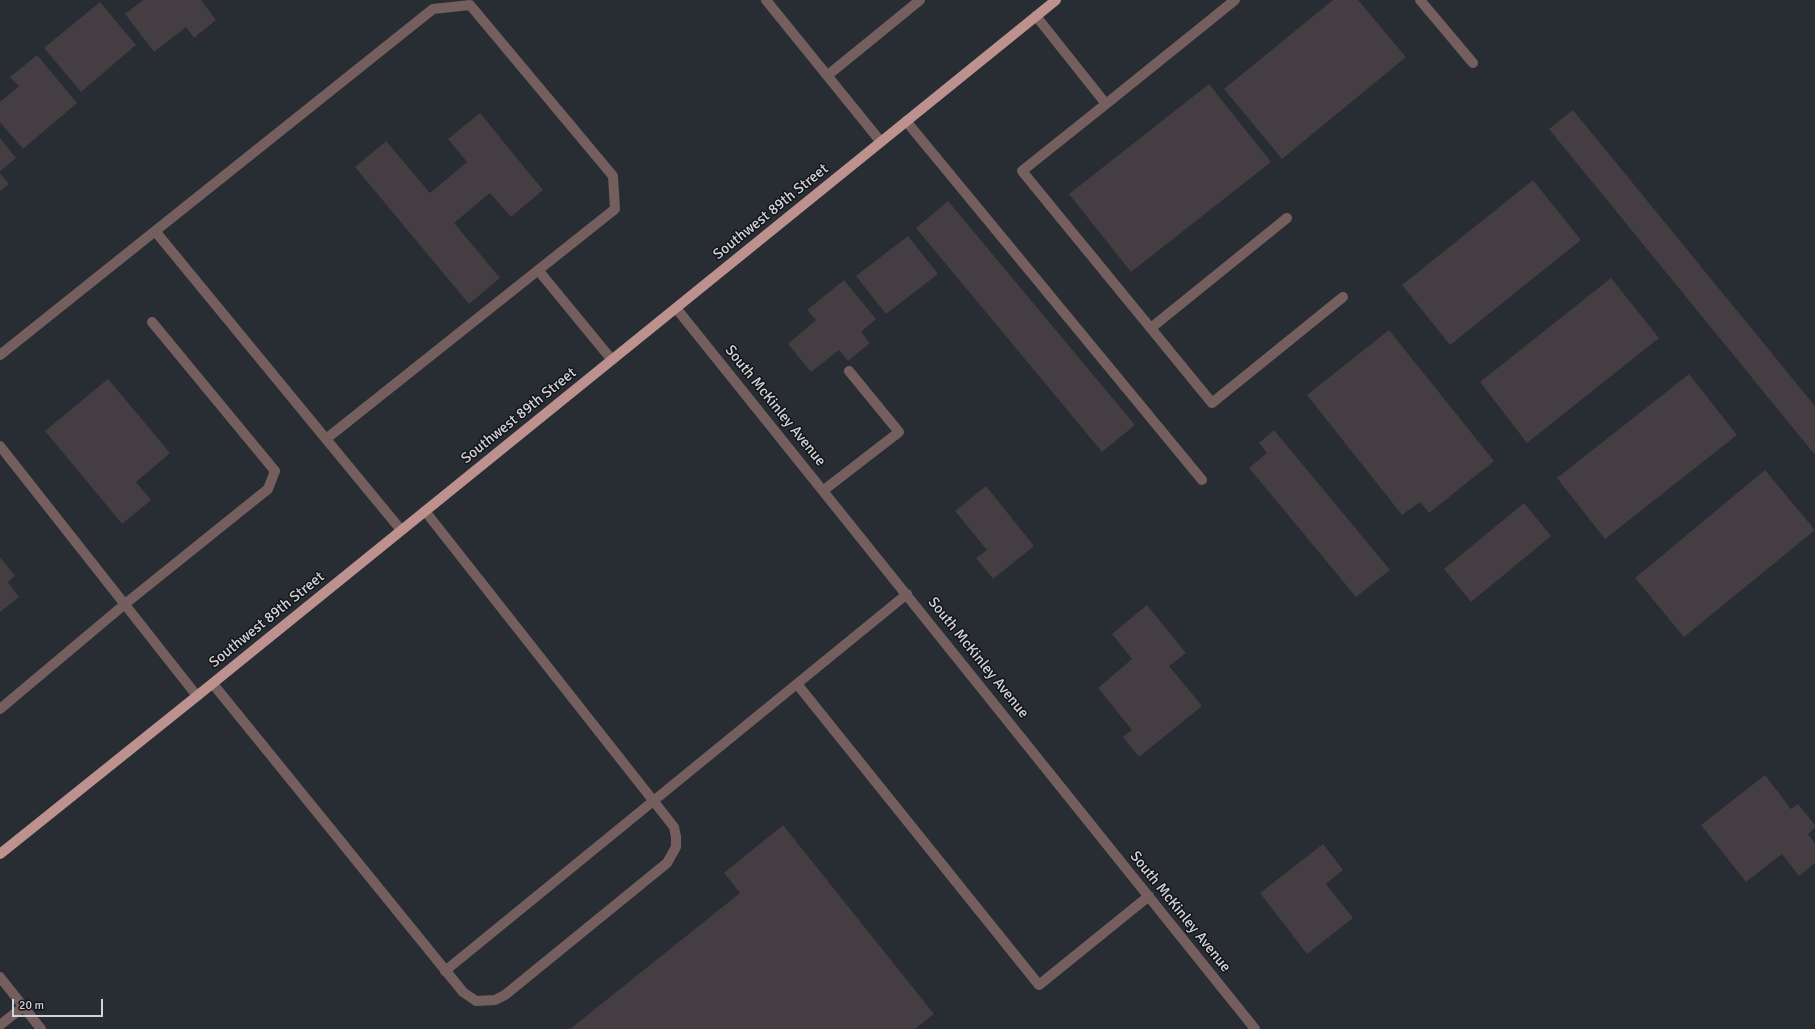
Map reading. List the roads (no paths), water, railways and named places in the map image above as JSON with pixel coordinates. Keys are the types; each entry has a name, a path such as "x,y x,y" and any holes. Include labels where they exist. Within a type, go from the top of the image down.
{"main road":[{"name":"Southwest 89th Street","path":"0,854 213,684 1056,0"}],"street":[{"path":"766,0 881,142"},
{"path":"828,75 920,0"},
{"path":"1234,0 1022,171 1212,403 1343,297"},
{"path":"1420,0 1473,63"},
{"path":"0,355 433,9 470,5 613,176 615,209 326,438"},
{"path":"1036,16 1106,104"},
{"path":"906,121 1202,480"},
{"path":"1151,328 1286,218"},
{"path":"155,231 402,530"},
{"path":"538,270 612,360"},
{"name":"South McKinley Avenue","path":"676,308 824,490 1255,1029"},
{"path":"0,709 125,604 268,489 275,471 152,322"},
{"path":"824,490 899,432 849,370"},
{"path":"0,446 197,696"},
{"path":"213,684 463,992 476,1001 495,1000 517,985 667,863 676,847 676,837 674,827 426,511"},
{"path":"445,971 907,594"},
{"path":"797,684 1039,985 1149,896"},
{"path":"0,977 41,1029"},
{"path":"0,1025 23,1006"}]}
